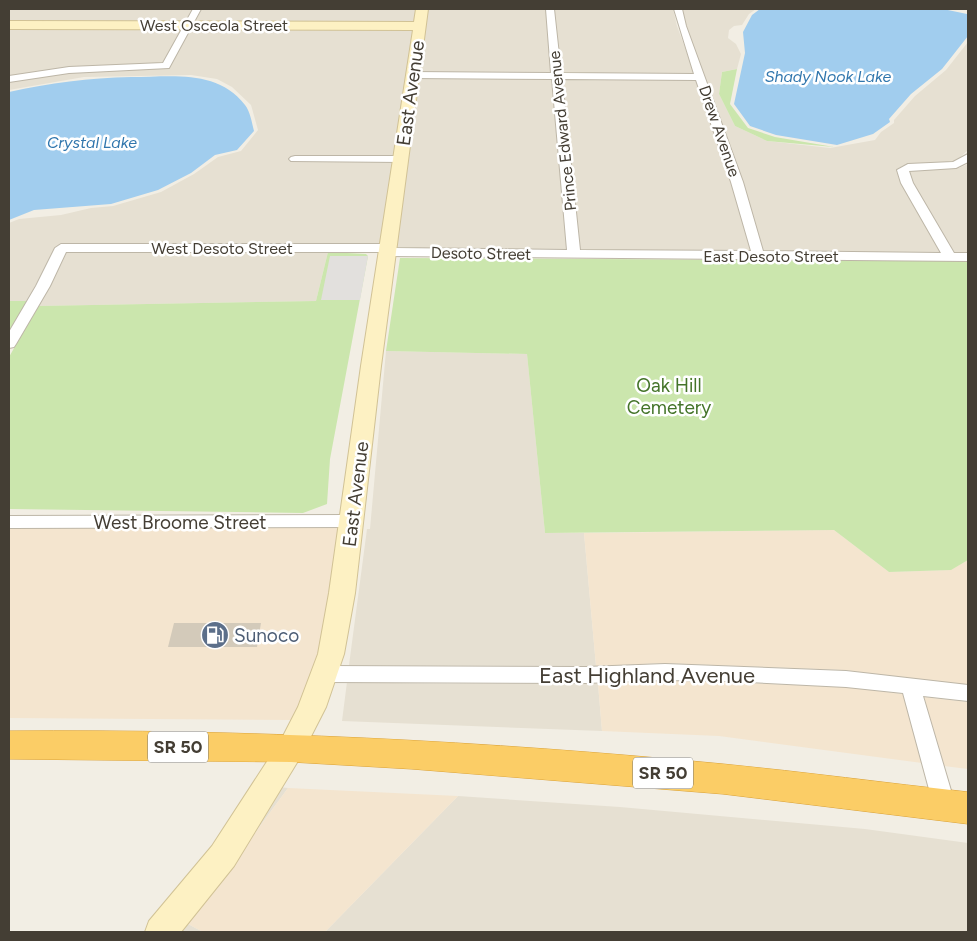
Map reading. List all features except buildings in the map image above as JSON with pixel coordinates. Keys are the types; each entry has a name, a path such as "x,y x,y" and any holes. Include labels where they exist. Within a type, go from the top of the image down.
{"highway":[{"name":"SR 50","path":"9,746 291,748 412,754 610,768 829,790 956,806"}],"street":[{"path":"9,79 69,70 166,66 198,9"},
{"name":"Prince Edward Avenue","path":"550,9 574,254"},
{"name":"Drew Avenue","path":"678,9 682,26 737,182 758,255"},
{"name":"West Osceola Street","path":"9,25 188,25 420,17"},
{"name":"East Avenue","path":"161,932 223,856 291,748 312,706 325,674 342,593 420,17"},
{"path":"412,75 701,77"},
{"path":"950,257 907,183 903,170 908,167 956,165 968,157"},
{"path":"296,159 400,159"},
{"name":"West Desoto Street","path":"9,344 43,286 61,248 388,250"},
{"name":"Desoto Street","path":"388,250 574,254"},
{"name":"East Desoto Street","path":"574,254 968,257"},
{"name":"West Broome Street","path":"9,522 351,521"},
{"name":"East Highland Avenue","path":"325,674 538,676 664,672 727,673 846,679 968,693"},
{"path":"911,687 956,806"}],"shaded area":[{"path":"9,9 193,9 185,23 9,23"},
{"path":"202,9 417,9 415,24 194,23"},
{"path":"426,9 546,9 551,74 417,73"},
{"path":"554,9 673,9 677,26 695,75 560,74"},
{"path":"682,9 756,9 749,14 742,25 734,26 729,30 728,38 736,44 741,54 737,69 722,72 719,94 735,126 767,141 830,148 875,140 881,132 894,123 894,120 915,96 946,70 968,42 968,150 955,162 904,165 897,169 901,183 942,253 763,252 743,182 686,26"},
{"path":"9,27 183,27 162,64 69,67 9,77"},
{"path":"192,27 414,28 395,157 291,156 289,161 395,162 382,244 63,244 55,248 27,301 9,301 9,223 19,219 61,215 91,208 113,206 161,192 194,174 218,157 241,151 258,130 251,105 232,87 217,79 191,75 84,77 9,90 9,81 51,74 169,68"},
{"path":"417,77 551,78 567,250 394,249"},
{"path":"561,78 697,79 732,182 751,252 580,250"},
{"path":"968,164 968,253 955,253 913,183 909,171 959,168"},
{"path":"66,251 328,252 316,301 38,306"},
{"path":"330,256 368,256 360,300 321,300"},
{"path":"386,351 527,354 545,533 584,533 596,666 349,665 367,529 370,529"},
{"path":"9,528 342,528 321,653 295,720 9,718"},
{"path":"834,530 889,572 950,570 968,560 968,685 844,670 664,663 596,666 584,533"},
{"path":"666,680 847,687 903,694 922,763 719,736 602,731 598,684"},
{"path":"347,682 598,684 602,731 342,721"},
{"path":"924,697 968,702 968,769 944,766"},
{"path":"278,787 288,788 188,924 203,932 176,932 231,862"},
{"path":"288,788 458,796 325,932 203,932 188,924"},
{"path":"458,796 620,807 865,829 968,843 968,932 325,932"}],"green space":[{"path":"737,69 730,104 748,128 775,137 834,147 767,141 735,126 719,94 722,72"},
{"path":"328,252 366,254 368,256 330,459 327,504 303,513 9,509 9,357 38,306 316,301"},
{"name":"Oak Hill Cemetery","path":"400,258 968,261 968,560 951,570 889,572 834,530 545,533 527,354 386,351"},
{"path":"9,301 27,301 9,332"}],"water":[{"name":"Shady Nook Lake","path":"760,9 943,9 967,14 968,36 942,69 911,94 889,119 890,122 873,134 837,145 776,135 750,126 734,104 745,53 743,32 752,15"},
{"name":"Crystal Lake","path":"178,76 208,80 221,85 234,93 245,105 250,114 254,131 237,150 215,155 191,173 158,190 111,204 34,210 9,220 9,92 100,78"}],"place":[{"name":"Sunoco","path":"215,635"}]}
